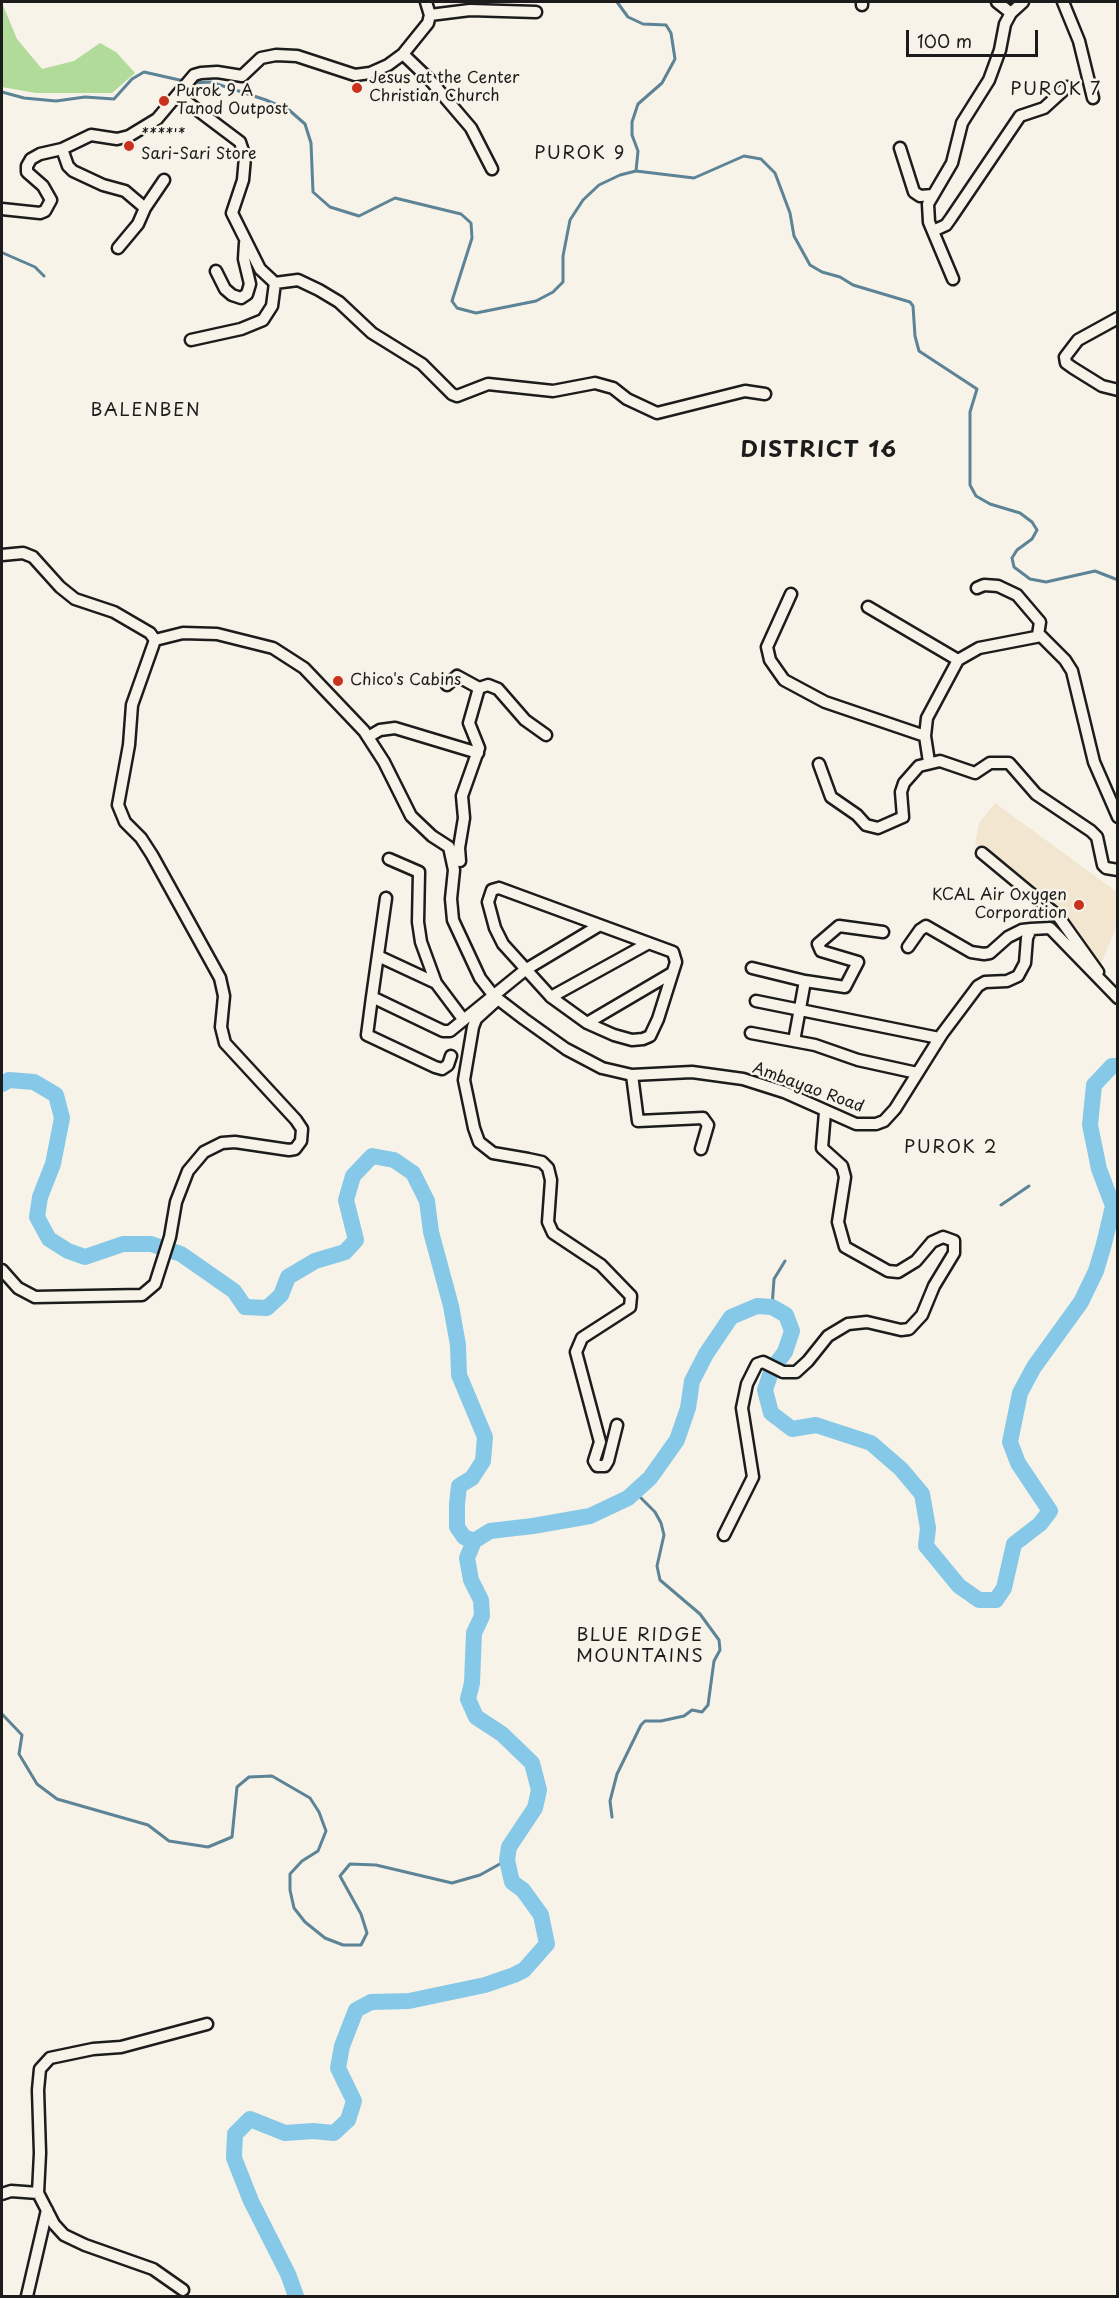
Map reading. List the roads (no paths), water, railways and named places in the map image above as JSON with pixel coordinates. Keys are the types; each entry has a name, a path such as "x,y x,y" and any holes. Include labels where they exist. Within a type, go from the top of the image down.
{"street":[{"path":"2,209 34,213 45,211 49,206 49,195 27,172 27,166 40,154 62,149 92,135 117,139 129,136 156,119 194,75 208,71 242,76 261,58 276,55 297,56 355,75 370,73 388,66 403,54 428,23 430,15 426,2"},
{"path":"997,2 1011,13"},
{"path":"953,279 927,213 933,195 952,163 962,123 989,80 1000,50 1005,24 1011,13 1023,2"},
{"path":"1063,2 1079,41 1094,98"},
{"path":"430,15 470,10 536,12"},
{"path":"403,54 430,80 471,128 492,169"},
{"path":"933,231 946,225 1020,116 1044,108 1067,87"},
{"path":"181,92 240,142 243,149 243,180 232,213 260,270 275,283 298,280 339,302 372,333 423,364 452,394 458,396 488,384 553,391 595,383 613,388 627,399 657,413 745,391 765,394"},
{"path":"900,148 914,192 920,196 933,195"},
{"path":"62,149 68,166 73,171 103,185 125,191 145,208"},
{"path":"118,248 138,224 145,208 164,180"},
{"path":"216,271 225,289 232,295 241,298 247,294 250,284 244,259 245,242"},
{"path":"191,340 241,329 263,320 272,306 275,283"},
{"path":"1118,318 1078,340 1065,357 1066,363 1073,368 1102,386 1118,390"},
{"path":"2,555 12,552 33,558 60,587 75,599 120,615 150,633 155,640 132,705 129,745 118,805 125,822 141,838 152,855 220,978 224,996 221,1027 225,1043 296,1120 302,1133 299,1146 290,1150 235,1142 222,1143 204,1152 188,1172 176,1202 170,1237 152,1289 142,1295 132,1297 35,1297 18,1287 2,1270"},
{"path":"977,588 984,585 998,586 1017,596 1040,622 1038,635"},
{"path":"791,594 766,647 770,660 784,680 825,702 925,736"},
{"path":"868,607 958,660"},
{"name":"Ambayao Road","path":"155,640 183,633 202,632 273,648 304,668 368,737 411,816 432,836 449,847 454,870 451,898 453,920 467,956 496,998 566,1049 602,1068 632,1075 692,1072 743,1079 784,1092 856,1124 876,1124 884,1121 895,1109 939,1038 978,986 985,982 1007,981 1018,976 1025,963 1027,938 1031,930"},
{"path":"929,762 925,736 930,709 958,660 979,648 1024,640 1038,635"},
{"path":"1038,635 1065,660 1072,671 1094,762 1118,817"},
{"path":"447,685 457,676 479,688 488,685 498,689 525,720 546,735"},
{"path":"460,861 459,848 464,818 462,796 478,753 478,742 469,723 479,688"},
{"path":"368,737 380,730 395,728 478,753"},
{"path":"819,764 831,797 857,814 866,825 878,828 903,817 901,792 904,783 919,766 929,762 948,763 975,773 990,763 1009,764 1036,794 1091,831 1097,837 1103,865 1106,868 1118,870"},
{"path":"982,854 1058,916 1098,971 1099,979"},
{"path":"389,859 419,872 418,922 421,942 436,983 463,1019"},
{"path":"492,890 509,891 647,944 675,954 676,962 658,1019 650,1036 632,1040 587,1023 551,997 503,944 495,927 488,902 492,890"},
{"path":"386,898 368,1035 442,1069 448,1065 451,1056"},
{"path":"600,925 525,970 476,1019 464,1080 479,1142 493,1153 542,1162 548,1168 551,1180 548,1222 553,1233 601,1265 631,1296 630,1307 582,1338 576,1352 600,1442 594,1461 599,1467 604,1466 608,1461 617,1425"},
{"path":"752,968 841,987 848,985 858,962 821,951 818,944 839,926 883,932"},
{"path":"908,947 924,926 970,952 984,954 990,953 1008,937 1022,930 1050,928 1118,998"},
{"path":"551,997 647,944"},
{"path":"378,956 436,983"},
{"path":"587,1023 672,974"},
{"path":"794,1041 805,981"},
{"path":"372,997 443,1031 450,1031 463,1019 496,998"},
{"path":"756,1001 939,1038"},
{"path":"751,1033 830,1048 858,1060 917,1073"},
{"path":"632,1075 638,1121 706,1119 707,1129 701,1149"},
{"path":"724,1535 753,1477 742,1423 747,1384 758,1364 763,1362 783,1372 796,1372 802,1368 828,1336 848,1324 867,1322 901,1330 916,1325 954,1253 954,1242 943,1237 932,1242 916,1261 898,1272 888,1271 844,1247 838,1222 845,1177 842,1166 822,1148 825,1112"},
{"path":"183,2290 153,2269 64,2235 54,2224 38,2193 40,2153 38,2090 40,2069 44,2062 63,2055 140,2043 207,2024"},
{"path":"2,2194 11,2191 38,2193"},
{"path":"27,2296 47,2210"}],"waterway":[{"path":"617,2 628,17 643,24 666,25 671,33 675,59 662,83 638,104 632,122 632,135 638,151 636,171"},
{"path":"2,92 24,98 56,101 85,97 114,99 132,79 144,72 184,81"},
{"path":"191,83 211,82 266,100 289,110 305,124 311,143 313,192 330,207 359,216 395,198 461,214 471,223 472,238 452,301 457,308 476,313 536,301 553,292 563,282 563,256 570,220 583,200 599,185 620,175 636,171 694,178 744,156 761,159 775,173 790,213 794,236 810,265 853,285 910,302 913,306 915,336 919,351 977,389 970,412 970,485 976,496 990,504 1020,513 1032,522 1037,530 1032,539 1017,550 1012,558 1014,567 1030,579 1046,582 1095,571 1118,580"},
{"path":"3,253 35,267 44,276"},
{"path":"296,2296 288,2274 251,2201 234,2158 235,2134 250,2119 285,2133 313,2131 334,2133 348,2120 354,2101 338,2068 342,2046 356,2010 371,2002 409,2001 485,1985 514,1975 524,1970 547,1944 541,1915 523,1890 512,1882 507,1860 509,1847 535,1808 539,1790 532,1763 502,1734 476,1717 468,1699 472,1683 474,1633 482,1616 481,1600 471,1580 467,1558 474,1541 490,1531 590,1516 628,1498 650,1478 677,1440 688,1408 692,1381 706,1354 731,1317 757,1306 772,1307 786,1315 792,1331 785,1352 772,1369 765,1390 771,1413 792,1429 816,1425 871,1443 901,1469 922,1494 928,1528 926,1546 959,1586 979,1600 996,1600 1004,1588 1014,1544 1040,1524 1050,1511 1018,1463 1010,1442 1020,1393 1034,1367 1081,1302 1096,1271 1104,1244 1113,1206 1099,1169 1090,1125 1094,1085 1112,1066 1118,1066"},
{"path":"2,1084 9,1080 34,1082 56,1095 62,1118 53,1164 40,1197 37,1217 49,1239 68,1251 85,1257 123,1244 151,1244 181,1254 234,1291 245,1307 267,1308 281,1295 288,1277 315,1261 345,1252 356,1240 346,1200 353,1176 372,1156 394,1160 413,1173 427,1201 431,1232 451,1306 458,1345 459,1375 485,1437 483,1461 472,1478 459,1486 457,1504 457,1527 464,1537 474,1541"},
{"path":"1001,1205 1029,1186"},
{"path":"772,1307 774,1279 785,1261"},
{"path":"612,1817 610,1801 617,1774 641,1725 645,1721 661,1721 684,1716 692,1710 702,1712 708,1705 714,1661 720,1650 719,1640 700,1614 660,1580 657,1566 664,1535 661,1523 655,1512 635,1492"},
{"path":"2,1714 22,1735 19,1754 37,1784 57,1799 148,1825 169,1841 208,1847 232,1837 237,1787 249,1777 272,1776 310,1798 319,1812 326,1831 318,1851 302,1861 290,1874 290,1890 294,1908 305,1922 325,1938 343,1945 361,1945 367,1933 361,1914 340,1876 350,1864 376,1865 452,1883 480,1875 507,1860"}],"place":[{"name":"Jesus at the Center Christian Church","path":"357,88"},
{"name":"Purok 9 A Tanod Outpost","path":"164,101"},
{"name":"****'* Sari-Sari Store","path":"129,146"},
{"name":"Chico's Cabins","path":"338,681"},
{"name":"KCAL Air Oxygen Corporation","path":"1079,905"}],"district":[{"name":"PUROK 7","path":"1056,90"},
{"name":"PUROK 9","path":"580,154"},
{"name":"BALENBEN","path":"146,411"},
{"name":"DISTRICT 16","path":"819,451"},
{"name":"PUROK 2","path":"951,1148"},
{"name":"BLUE RIDGE MOUNTAINS","path":"640,1646"}]}
